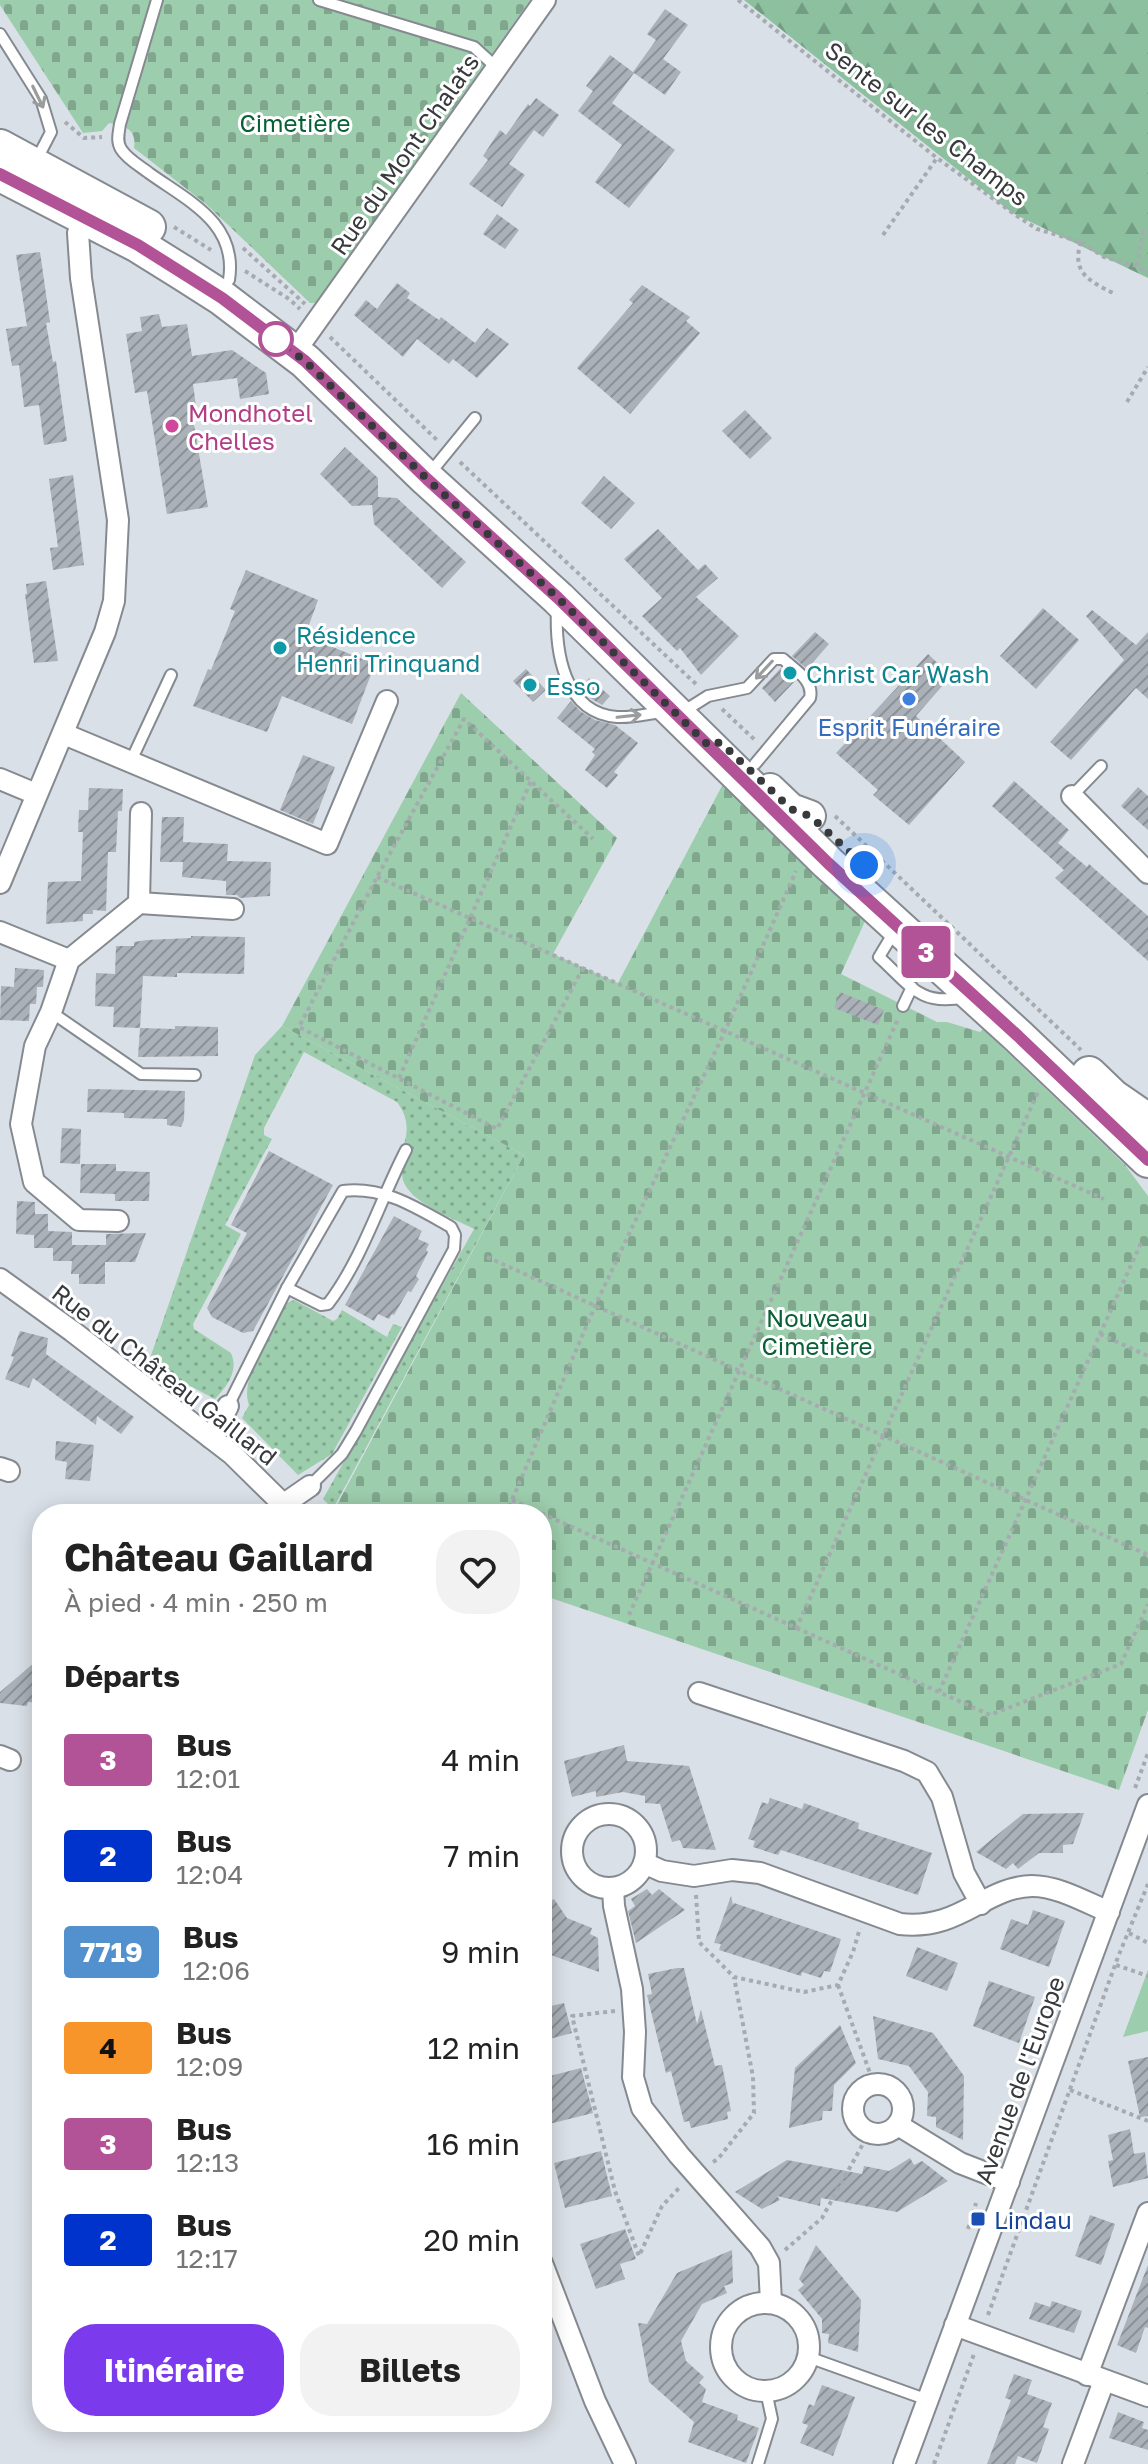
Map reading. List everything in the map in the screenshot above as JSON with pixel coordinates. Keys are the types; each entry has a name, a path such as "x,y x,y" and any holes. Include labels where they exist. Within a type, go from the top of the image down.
{"main road":[{"path":"0,147 159,233 226,289 427,479 681,709 755,764 808,840 864,865 910,918 984,987 1013,1006 1113,1097 1148,1121"},
{"path":"0,174 226,289 308,325 435,467 681,709 708,745 897,927 1148,1160"},
{"path":"308,325 305,348 329,384"}],"street":[{"name":"Rue du Mont Chalats","path":"308,325 545,0"},
{"path":"0,883 64,734 105,632 114,601 118,520 81,278 78,233 87,207 146,236 159,233"},
{"path":"64,734 327,844 387,701"},
{"path":"0,779 36,794"},
{"path":"1072,796 1147,869"},
{"path":"139,903 141,813"},
{"path":"118,1221 79,1220 34,1182 21,1124 35,1046 69,960 139,903 233,909"},
{"path":"0,932 69,960"},
{"name":"Rue du Château Gaillard","path":"0,1279 211,1438 284,1504"},
{"path":"211,1438 228,1406"},
{"path":"294,1504 310,1486"},
{"path":"699,1693 904,1761 927,1772 942,1797 964,1873 981,1904"},
{"name":"Avenue de l'Europe","path":"904,2464 1148,1805"},
{"path":"602,1815 627,1819 637,1827 643,1838 646,1850 644,1863 633,1880 613,1888 600,1887 579,1874 574,1863 574,1838 581,1827 602,1815"},
{"path":"644,1863 662,1871 694,1876 748,1870 900,1924 941,1922 1008,1890 1033,1886 1052,1889 1109,1912"},
{"path":"613,1888 635,2011 633,2066 638,2098 652,2123 760,2247 769,2263 771,2302"},
{"path":"874,2084 883,2084 897,2093 903,2109 898,2125 885,2134 869,2133 856,2123 853,2107 860,2092 874,2084"},
{"path":"898,2125 960,2163 1009,2182"},
{"path":"1073,2464 1095,2378 1148,2213"},
{"path":"552,2289 595,2401 625,2464"},
{"path":"771,2302 793,2312 801,2321 807,2332 808,2357 803,2370 780,2389 751,2389 738,2383 728,2372 720,2344 723,2330 731,2317 742,2308 771,2302"},
{"path":"955,2325 1148,2396"}],"lane":[{"path":"157,0 118,140 129,158 207,215 221,230 232,263 226,289"},
{"path":"319,0 474,47 497,68"},
{"path":"0,34 41,99 51,132 42,154 34,163"},
{"path":"435,467 475,418"},
{"path":"558,598 556,625 560,659 569,687 597,712 618,718 681,709 708,696 747,688 774,659 783,659 810,684 810,698 755,764"},
{"path":"130,763 171,675"},
{"path":"1072,796 1101,766"},
{"path":"897,927 879,957 912,987 925,998 948,1001 972,995"},
{"path":"903,1006 912,987"},
{"path":"51,1012 141,1074 195,1075"},
{"path":"287,1288 321,1305 328,1304 373,1224 406,1150"},
{"path":"228,1406 287,1288 343,1191 357,1189 399,1197 451,1227 455,1235 454,1249 349,1443 310,1486"},
{"path":"808,2357 928,2400"},
{"path":"758,2464 772,2419 766,2391"}],"path":[{"name":"Sente sur les Champs","path":"738,0 937,158 1037,229 1081,242 1104,257 1137,266 1148,273"},
{"path":"57,115 84,138 105,136"},
{"path":"883,235 937,158"},
{"path":"1137,266 1143,232 1148,233"},
{"path":"1081,242 1076,257 1080,270 1094,283 1113,293"},
{"path":"242,247 308,325"},
{"path":"1127,402 1148,367"},
{"path":"583,968 497,1129 299,1027 464,719 593,839"},
{"path":"399,1078 531,781"},
{"path":"510,1504 595,1306 725,1031 808,840"},
{"path":"377,877 1104,1199"},
{"path":"629,1615 903,1006"},
{"path":"796,1629 1038,1091"},
{"path":"939,1692 1141,1243"},
{"path":"487,1257 1148,1555"},
{"path":"1100,1334 1148,1356"},
{"path":"512,1500 521,1504"},
{"path":"552,1518 990,1715 1121,1664 1148,1604"},
{"path":"694,1876 699,1942 734,1977 804,1992 838,1985"},
{"path":"934,2464 1115,1965 1148,1884"},
{"path":"864,1910 853,1952 838,1985 874,2084"},
{"path":"1129,1933 1148,1943"},
{"path":"1115,1965 1148,1976"},
{"path":"635,2011 572,2016 615,2191 639,2256 662,2206 695,2171 718,2159 754,2113 753,2077 734,1977"},
{"path":"1070,2090 1148,2121"},
{"path":"769,2263 822,2218 869,2133"}],"green space":[{"name":"Cimetière","path":"0,0 530,0 316,303 310,303 206,204 134,148 134,136 129,130 109,123 102,131 83,133 0,5"},
{"path":"744,0 1148,0 1148,278 1012,213"},
{"name":"Nouveau Cimetière","path":"461,693 617,838 553,954 618,983 724,782 866,919 841,974 937,1022 980,1032 983,1029 1125,1165 1148,1196 1148,1710 1119,1790 552,1598 552,1504 337,1504 524,1155 282,1026"},
{"path":"282,1026 524,1155 336,1504 328,1504 323,1499 474,1229 419,1200 404,1183 402,1173 413,1149 404,1144 406,1122 397,1102 304,1052 264,1128 264,1135 272,1139 225,1225 241,1234 193,1324 194,1329 231,1353 234,1366 230,1378 215,1399 148,1364 255,1055"},
{"path":"294,1300 333,1321 342,1310 387,1337 393,1324 402,1327 332,1454 298,1475 242,1418 249,1405 248,1382 258,1356 283,1309"},
{"path":"1148,1970 1148,2031 1123,2037"}],"building":[{"path":"665,9 688,25 663,59 681,72 665,95 634,73 612,103 675,150 629,208 595,182 622,145 578,111 593,91 586,86 610,55 633,72 656,40 647,34"},
{"path":"536,98 559,115 543,137 534,130 509,164 525,175 502,207 469,184 488,160 483,156 500,130 506,135 528,104 530,106"},
{"path":"497,214 519,230 505,249 483,234"},
{"path":"40,252 50,322 46,323 53,362 56,361 67,441 44,445 39,405 24,407 19,365 12,366 6,329 27,326 16,255"},
{"path":"397,283 410,293 407,298 439,320 441,317 475,343 487,328 509,344 477,378 453,359 449,364 417,339 403,357 354,315 366,300 377,309"},
{"path":"642,285 690,317 686,321 700,333 630,414 577,368 633,303 629,300"},
{"name":"Mondhotel Chelles","path":"159,314 162,327 187,324 192,356 232,350 266,373 269,394 240,399 237,378 193,384 196,406 191,407 208,507 167,514 147,391 135,393 126,334 142,331 140,317"},
{"path":"745,410 772,438 750,459 722,431"},
{"path":"345,447 378,478 378,497 397,498 466,562 442,588 374,524 372,505 352,506 320,474"},
{"path":"73,475 84,565 53,570 50,548 58,547 49,479"},
{"path":"604,476 635,503 611,529 581,503"},
{"path":"658,529 698,570 705,564 718,578 696,597 739,636 701,675 680,648 677,651 642,616 662,598 624,559"},
{"name":"Résidence Henri Trinquand","path":"246,570 318,600 305,636 375,664 352,724 282,696 267,732 193,706 235,611 230,609"},
{"path":"46,581 58,661 34,663 26,584"},
{"path":"1043,608 1079,640 1036,689 1000,656"},
{"path":"1092,610 1136,645 1148,632 1148,699 1136,688 1071,760 1050,742 1124,660 1086,616"},
{"path":"815,632 829,644 807,669 792,656"},
{"path":"928,654 951,676 916,716 965,762 909,825 873,795 878,790 836,753"},
{"path":"781,668 796,680 775,702 762,688"},
{"name":"Esso","path":"526,669 546,690 533,702 513,681"},
{"path":"589,678 610,696 602,705 581,688"},
{"path":"571,701 580,711 595,720 615,725 638,743 614,772 618,775 607,788 585,770 595,755 592,752 595,749 557,718"},
{"path":"303,755 335,767 313,824 280,810"},
{"path":"1014,781 1069,830 1058,843 1087,867 1089,864 1148,916 1148,961 1055,878 1064,870 992,806"},
{"path":"1138,787 1148,796 1148,830 1121,806"},
{"path":"89,788 123,789 122,811 118,811 116,852 108,852 106,911 93,910 93,914 83,914 83,921 46,924 48,882 81,881 83,832 78,832 79,810 88,810"},
{"path":"162,817 184,817 183,842 228,844 227,861 271,862 270,896 240,898 226,895 226,881 182,877 183,862 160,862"},
{"path":"191,936 245,937 244,974 143,976 140,1028 113,1027 114,1007 95,1006 96,973 115,974 116,946"},
{"path":"15,968 44,970 43,987 37,987 36,1004 30,1004 29,1021 0,1020 1,986 14,987"},
{"path":"840,992 884,1010 878,1025 834,1008"},
{"path":"175,1026 218,1027 218,1056 138,1057 140,1028 175,1029"},
{"path":"88,1089 185,1091 184,1120 181,1127 167,1125 167,1119 124,1118 124,1113 87,1112"},
{"path":"62,1128 81,1129 80,1164 60,1163"},
{"path":"269,1151 333,1185 253,1331 243,1333 212,1317 207,1308 247,1233 231,1225"},
{"path":"81,1164 116,1164 116,1171 150,1172 149,1201 115,1201 115,1194 80,1193"},
{"path":"17,1201 35,1202 35,1214 48,1214 48,1231 72,1232 72,1245 106,1245 106,1234 146,1233 135,1262 105,1262 105,1284 79,1284 79,1274 71,1274 72,1261 53,1261 53,1248 34,1248 34,1235 16,1234"},
{"path":"394,1216 422,1231 418,1239 429,1244 428,1252 416,1276 419,1279 394,1315 389,1319 378,1314 374,1321 345,1305"},
{"path":"20,1331 48,1338 46,1354 134,1417 121,1434 97,1416 96,1425 33,1378 29,1388 5,1379"},
{"path":"56,1441 94,1445 90,1481 65,1479 67,1462 55,1460"},
{"path":"32,1665 32,1702 28,1702 27,1706 0,1703 0,1692"},
{"path":"624,1745 627,1761 689,1766 716,1850 683,1848 680,1840 672,1842 660,1804 645,1803 645,1796 623,1792 596,1797 596,1791 572,1797 564,1761"},
{"path":"770,1798 802,1809 804,1803 859,1823 858,1829 932,1853 918,1895 781,1850 778,1855 753,1847 755,1841 748,1839 762,1802 768,1804"},
{"path":"1084,1813 1073,1844 1063,1845 1063,1853 1039,1853 1018,1869 1013,1863 1006,1869 976,1852 1023,1814"},
{"path":"647,1889 652,1895 659,1889 685,1910 636,1943 628,1911 635,1906 631,1899"},
{"path":"731,1896 733,1905 841,1939 830,1972 824,1971 821,1978 802,1972 801,1976 719,1950 721,1944 714,1943"},
{"path":"552,1900 567,1918 592,1928 590,1934 598,1938 599,1972 552,1956"},
{"path":"1033,1910 1065,1921 1049,1967 1000,1949 1011,1919 1028,1925"},
{"path":"917,1947 958,1963 947,1991 906,1976"},
{"path":"684,1968 697,2024 701,2010 715,2066 722,2065 731,2111 727,2112 728,2119 691,2128 689,2121 684,2122 671,2071 666,2073 647,1995 652,1994 648,1974"},
{"path":"989,1981 1035,1997 1019,2043 973,2026"},
{"path":"564,2003 572,2033 552,2038 552,2006"},
{"path":"873,2016 933,2033 964,2076 963,2140 936,2127 936,2117 927,2116 928,2092 909,2066 878,2059"},
{"path":"840,2025 856,2063 834,2085 832,2111 823,2111 822,2120 789,2128 795,2068"},
{"path":"1148,2057 1148,2116 1140,2117 1128,2061"},
{"path":"581,2068 593,2113 552,2123 552,2075"},
{"path":"1130,2129 1134,2154 1145,2152 1148,2178 1113,2187 1108,2161 1113,2160 1108,2135"},
{"path":"601,2151 612,2196 565,2208 554,2163"},
{"path":"910,2158 914,2165 922,2161 948,2181 897,2212 821,2198 820,2206 777,2196 780,2200 762,2209 735,2192 787,2160 862,2174 864,2166 889,2171"},
{"path":"1090,2215 1115,2224 1101,2265 1075,2256"},
{"path":"625,2229 636,2259 620,2264 625,2279 596,2289 580,2244"},
{"path":"816,2245 861,2300 858,2352 828,2343 829,2334 822,2333 822,2319 798,2290 804,2285 799,2279"},
{"path":"732,2250 733,2283 724,2286 727,2293 702,2304 681,2341 686,2361 704,2377 699,2383 706,2389 702,2402 738,2415 737,2420 759,2428 746,2463 688,2442 694,2422 649,2382 638,2323 647,2324 677,2273"},
{"path":"1148,2265 1148,2328 1145,2327 1136,2353 1117,2345"},
{"path":"1052,2301 1082,2311 1074,2333 1029,2319 1035,2302 1050,2307"},
{"path":"1014,2374 1032,2380 1027,2394 1052,2403 1043,2427 1049,2429 1037,2463 1018,2456 1015,2464 987,2464 1011,2400 1005,2398"},
{"path":"822,2385 855,2397 833,2456 800,2443 808,2425 802,2423 809,2404 814,2406"},
{"path":"1118,2412 1144,2422 1142,2428 1148,2430 1148,2450 1109,2438"}],"bus line":[{"name":"3","path":"0,174 138,245 222,298 305,361 427,479 558,598 828,863 1018,1036 1148,1160"}],"place":[{"name":"Mondhotel Chelles","path":"172,426"},
{"name":"Résidence Henri Trinquand","path":"280,648"},
{"name":"Christ Car Wash","path":"790,673"},
{"name":"Esso","path":"530,685"},
{"name":"Esprit Funéraire","path":"909,699"},
{"name":"Lindau","path":"978,2219"}],"route":[{"path":"276,339 305,361 427,479 558,598 708,745 711,742 721,743 791,809 810,816 864,865"}]}
